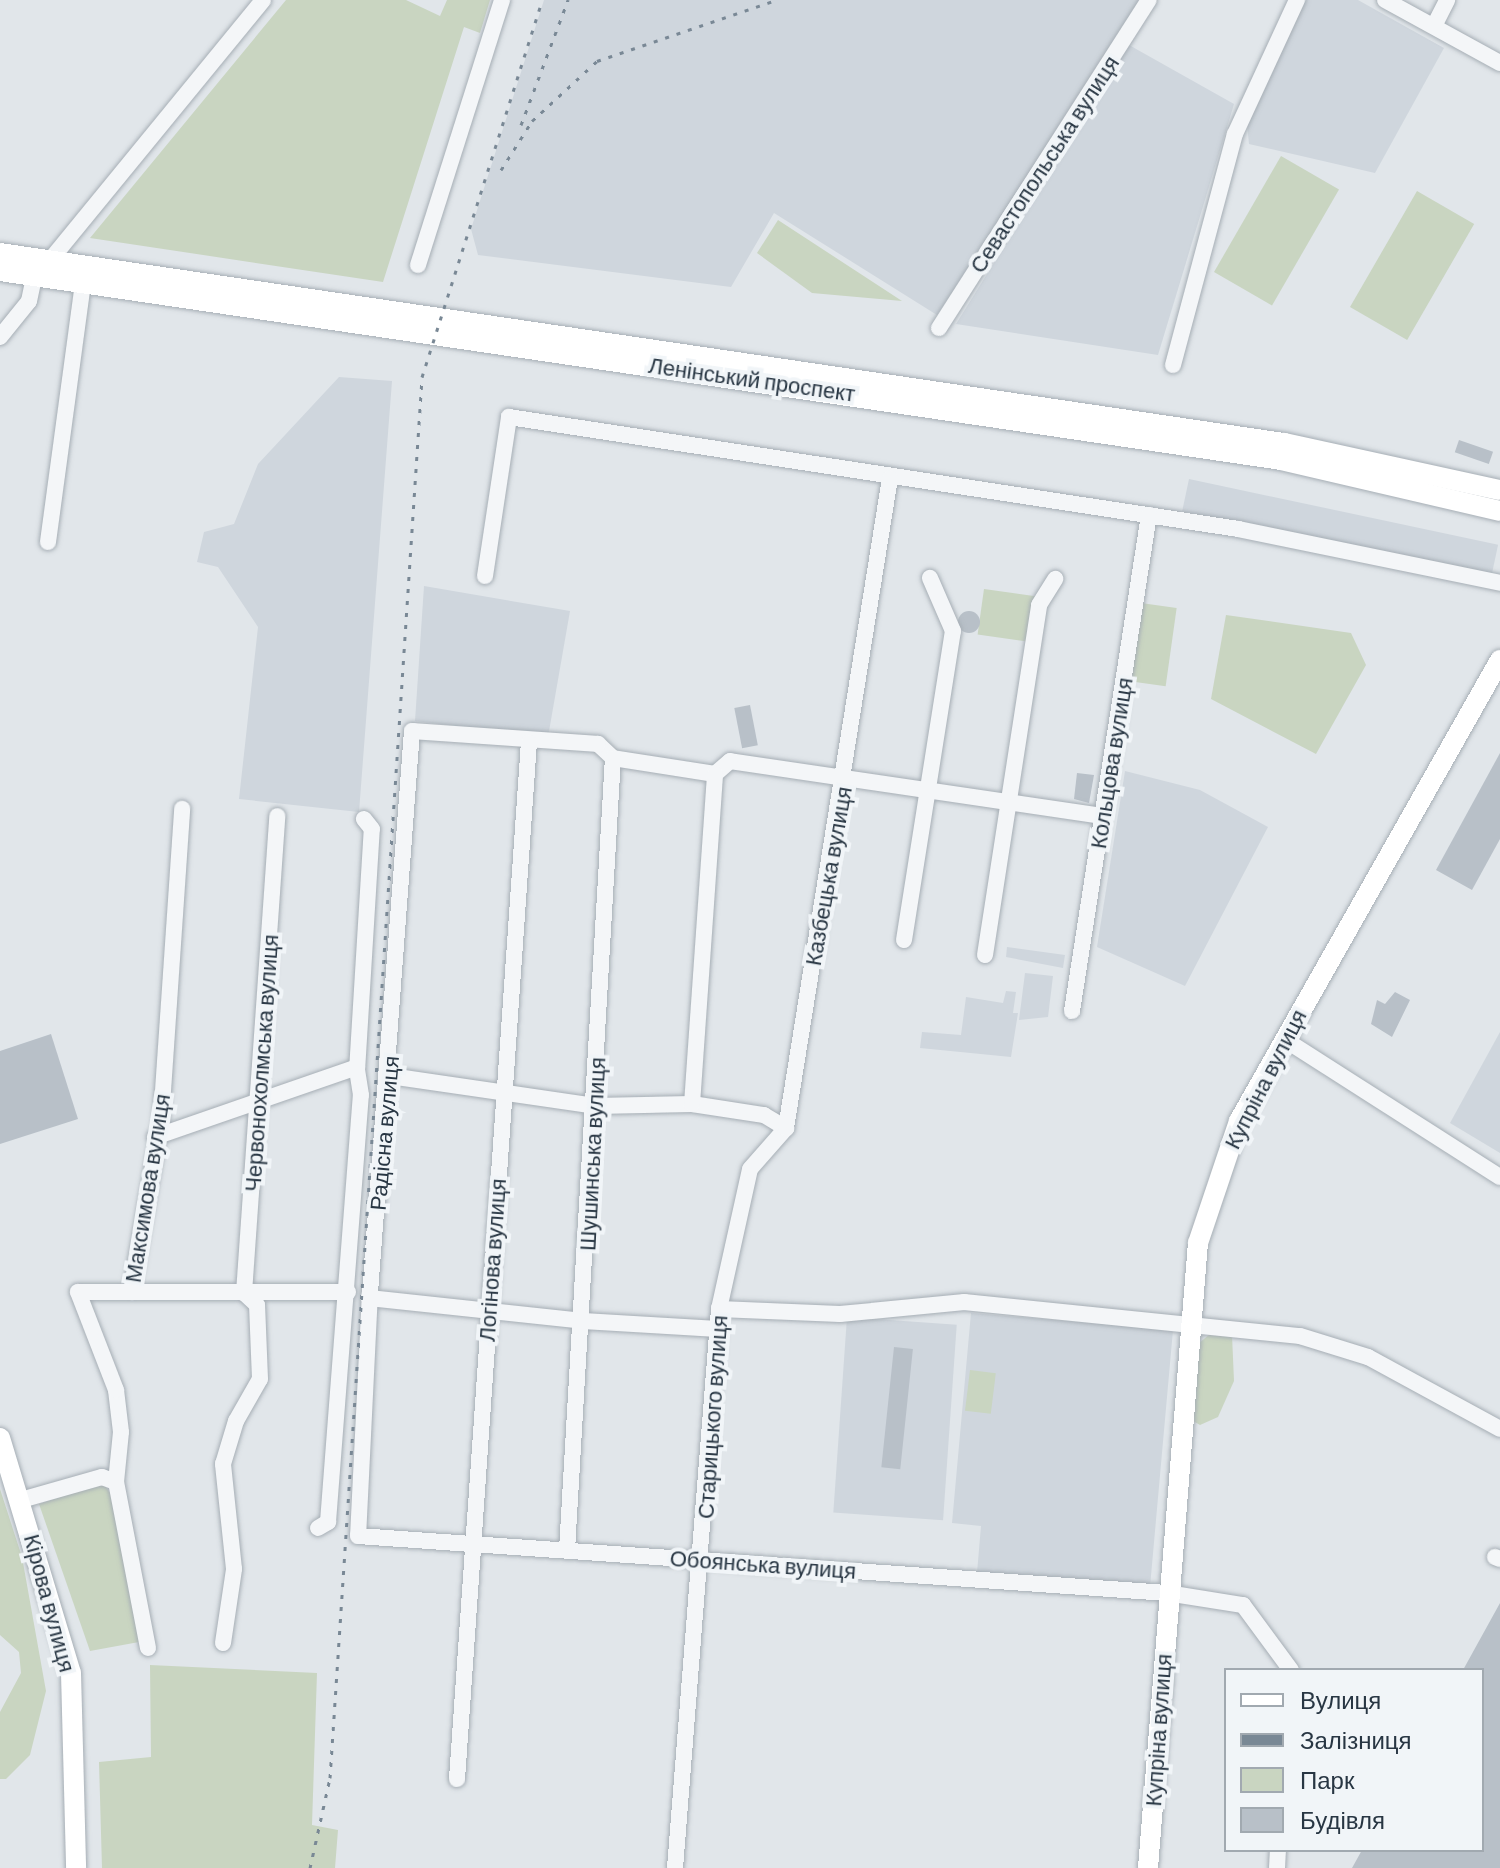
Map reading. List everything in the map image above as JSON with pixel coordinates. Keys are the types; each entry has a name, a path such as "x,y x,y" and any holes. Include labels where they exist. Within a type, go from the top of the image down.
{"main road":[{"name":"Ленінський проспект","path":"0,253 1284,443 1500,490"},
{"path":"55,259 55,280"},
{"name":"Ленінський проспект","path":"0,271 1281,460 1500,511"},
{"name":"Купріна вулиця","path":"1148,1868 1193,1271 1215,1184 1239,1121 1500,660"},
{"name":"Кірова вулиця","path":"0,1438 71,1673 76,1868"}],"street":[{"path":"55,259 263,0"},
{"path":"418,265 502,0"},
{"name":"Севастопольська вулиця","path":"939,328 1149,0"},
{"path":"1173,365 1235,134 1297,0"},
{"path":"1385,0 1500,63"},
{"path":"1434,26 1447,0"},
{"path":"0,337 29,301 34,278"},
{"path":"48,542 83,284"},
{"path":"485,576 509,417 890,478 1149,515 1500,583"},
{"name":"Казбецька вулиця","path":"786,1128 844,781 890,478"},
{"name":"Кольцова вулиця","path":"1072,1011 1149,515"},
{"path":"904,940 953,631 930,578"},
{"path":"985,955 1039,605 1055,579"},
{"name":"Радісна вулиця","path":"358,1536 369,1295 390,1076 412,731 529,742"},
{"path":"529,742 598,744 613,758 715,774"},
{"name":"Логінова вулиця","path":"457,1779 529,742"},
{"name":"Шушинська вулиця","path":"567,1550 583,1321 613,758"},
{"path":"692,1104 715,774 730,761 844,781 1102,816"},
{"name":"Максимова вулиця","path":"148,1648 116,1482 121,1432 116,1390 78,1292 131,1292 155,1137 161,1120 182,809"},
{"name":"Червонохолмська вулиця","path":"244,1293 260,1101 277,816"},
{"name":"Радісна вулиця","path":"318,1528 328,1522 361,1095 357,1067 372,829 364,819"},
{"path":"1284,1039 1500,1177"},
{"path":"155,1137 357,1067"},
{"path":"390,1076 595,1106 692,1104 764,1115 786,1128"},
{"name":"Старицького вулиця","path":"675,1868 702,1559 719,1309 750,1169 786,1128"},
{"path":"131,1292 348,1292"},
{"path":"223,1643 234,1569 223,1464 236,1421 260,1379 257,1305 244,1293"},
{"path":"369,1295 583,1321 718,1329"},
{"path":"719,1309 840,1314 964,1302 1190,1321 1335,1342 1500,1429"},
{"path":"21,1500 102,1477 116,1482"},
{"name":"Обоянська вулиця","path":"358,1536 1167,1593"},
{"path":"1167,1593 1243,1605 1290,1668"}],"shaded area":[{"path":"544,0 1148,0 937,315 774,213 731,287 478,255 471,229"},
{"path":"1305,0 1358,0 1444,48 1375,173 1249,144 1247,124"},
{"path":"1129,45 1234,104 1158,355 956,324"},
{"path":"339,377 392,381 359,812 239,799 258,627 218,567 197,562 204,532 234,524 258,464"},
{"path":"1189,479 1498,545 1491,577 1182,511"},
{"path":"424,586 570,611 548,737 415,721"},
{"path":"1125,771 1200,790 1268,827 1185,986 1097,947"},
{"path":"1007,947 1065,955 1063,968 1006,957"},
{"path":"1025,973 1053,976 1048,1017 1019,1020"},
{"path":"1006,991 1016,992 1013,1013 1018,1013 1011,1057 920,1048 922,1032 961,1035 966,997 1003,1003"},
{"path":"1500,1032 1500,1153 1450,1123"},
{"path":"971,1313 1173,1330 1150,1587 977,1573 981,1526 952,1523"},
{"path":"847,1317 957,1325 943,1520 833,1513"}],"green space":[{"path":"286,0 406,0 440,16 447,0 490,0 480,33 464,27 383,282 90,238"},
{"path":"1281,156 1339,190 1272,306 1214,272"},
{"path":"1417,191 1474,224 1407,340 1350,307"},
{"path":"778,220 902,301 812,293 757,253"},
{"path":"984,589 1035,596 1029,642 978,635"},
{"path":"1141,603 1177,608 1166,686 1130,681"},
{"path":"1226,615 1351,633 1366,665 1316,754 1211,699"},
{"path":"1215,1330 1232,1335 1234,1381 1218,1417 1200,1425 1193,1421 1199,1343"},
{"path":"970,1370 996,1373 991,1414 965,1411"},
{"path":"103,1483 113,1497 139,1642 90,1651 39,1504"},
{"path":"0,1489 22,1557 46,1691 30,1755 6,1779 0,1779 0,1712 21,1673 19,1652 0,1635"},
{"path":"150,1665 317,1673 312,1825 338,1830 335,1868 102,1868 99,1762 151,1757"}],"building":[{"path":"1459,440 1493,452 1489,464 1455,452"},
{"path":"969,611 977,614 980,622 977,630 969,633 961,630 958,622 961,614"},
{"path":"750,705 758,745 742,748 734,708"},
{"path":"1500,753 1500,839 1472,890 1436,870"},
{"path":"1077,773 1094,775 1089,803 1074,799"},
{"path":"1395,992 1410,1000 1392,1037 1371,1024 1377,1000 1385,1004"},
{"path":"51,1034 78,1119 0,1144 0,1051"},
{"path":"894,1347 913,1349 900,1469 881,1467"},
{"path":"1500,1603 1500,1868 1352,1868 1361,1852 1484,1852 1484,1668 1464,1668"}],"railway":[{"path":"310,1868 330,1778 422,377 542,0"},
{"path":"521,125 568,0"},
{"path":"501,170 532,121 597,61 776,0"}]}
